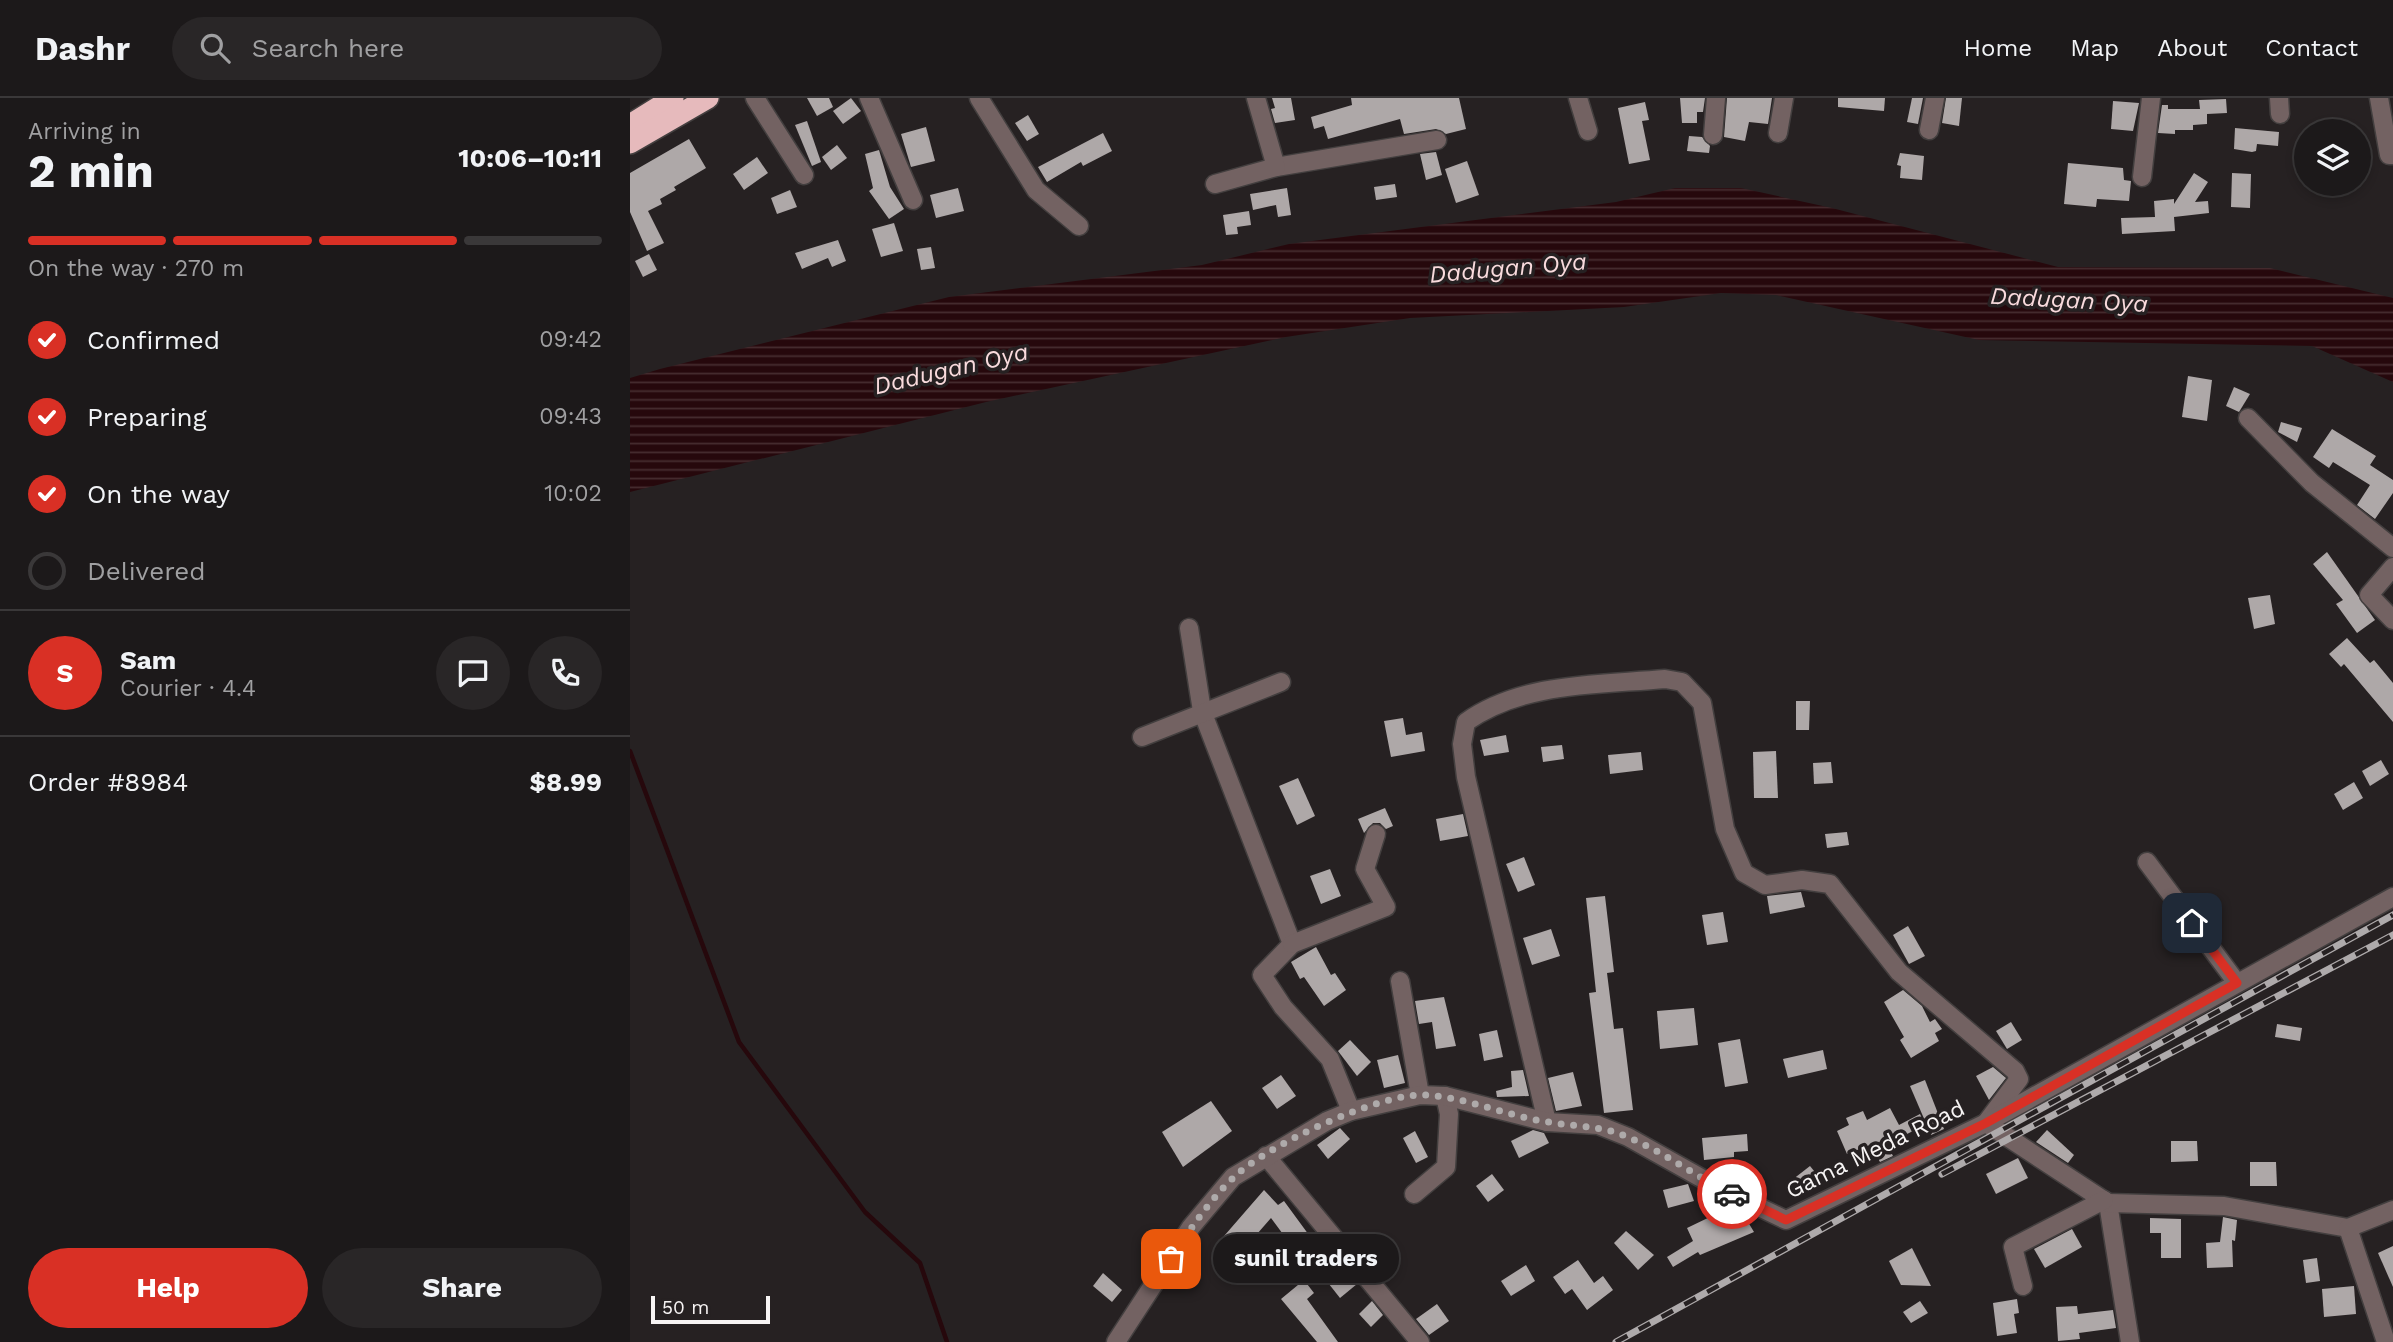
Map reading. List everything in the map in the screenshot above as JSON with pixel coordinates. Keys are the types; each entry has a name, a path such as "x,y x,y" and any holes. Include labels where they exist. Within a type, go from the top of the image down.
{"highway":[{"path":"630,125 673,98"},
{"path":"630,143 708,98"}],"street":[{"path":"755,98 804,175"},
{"path":"869,98 913,200"},
{"path":"979,98 1036,190 1079,226"},
{"path":"1256,98 1276,167"},
{"path":"1578,98 1588,131"},
{"path":"1713,135 1716,98"},
{"path":"1779,133 1784,98"},
{"path":"1929,130 1935,98"},
{"path":"2143,177 2151,98"},
{"path":"2379,98 2389,155 2393,155"},
{"path":"1215,184 1276,167 1437,140"},
{"path":"2248,418 2312,483 2393,548"},
{"path":"2393,567 2369,595 2393,620"},
{"path":"1189,628 1203,713 1253,836 1292,944"},
{"path":"1547,1122 1466,777 1462,744 1466,722 1490,705 1549,690 1665,679 1682,682 1702,703 1726,829 1744,873 1765,885 1802,880 1830,884 1899,972 2015,1071 2019,1079 1986,1123 2106,1201 2130,1342"},
{"path":"1142,737 1281,682"},
{"path":"1351,1111 1330,1059 1283,1007 1262,975 1292,944 1386,907 1366,869 1376,834"},
{"path":"2147,862 2237,983"},
{"name":"Gama Meda Road","path":"1116,1342 1191,1227 1233,1177 1327,1121 1351,1111 1420,1094 1445,1096 1547,1122 1598,1125 1628,1137 1719,1188 1786,1220 1986,1123 2393,897"},
{"path":"1400,981 1420,1094"},
{"path":"1414,1194 1446,1167 1449,1114 1445,1096"},
{"path":"1266,1156 1420,1342"},
{"path":"2023,1286 2013,1247 2106,1201 2224,1206 2348,1228 2393,1210"},
{"path":"2348,1228 2386,1342"}],"water":[{"name":"Dadugan Oya","path":"1675,188 1741,188 1832,208 2058,267 2270,268 2393,298 2393,382 2312,346 1979,340 1776,295 1721,293 1624,307 1410,318 1286,337 986,402 630,492 630,378 660,369 949,297 1202,265 1289,244 1616,202"}],"building":[{"path":"807,98 829,98 833,107 817,116"},
{"path":"851,98 861,111 843,124 833,111"},
{"path":"1272,98 1291,98 1295,120 1275,123 1271,109 1275,108"},
{"path":"1351,98 1459,98 1466,129 1446,134 1436,129 1404,134 1400,119 1328,139 1324,126 1314,129 1311,117 1352,105"},
{"path":"1680,98 1705,98 1703,112 1697,112 1697,123 1682,123"},
{"path":"1727,98 1772,98 1768,124 1749,122 1745,141 1724,137"},
{"path":"1838,98 1885,98 1884,111 1838,107"},
{"path":"1912,98 1923,98 1918,124 1907,122"},
{"path":"1946,98 1962,98 1959,126 1942,123"},
{"path":"2226,99 2227,113 2207,114 2207,124 2193,125 2193,130 2175,130 2175,134 2158,133 2162,105 2168,105 2168,109 2200,109 2199,100"},
{"path":"2113,101 2139,103 2133,131 2111,129"},
{"path":"1645,102 1649,120 1642,121 1650,160 1629,164 1618,108"},
{"path":"1028,115 1039,134 1027,141 1015,123"},
{"path":"807,121 821,162 812,166 795,125"},
{"path":"926,127 935,161 911,167 901,134"},
{"path":"2235,128 2279,132 2278,146 2257,144 2256,151 2252,152 2234,149"},
{"path":"1103,133 1112,151 1083,166 1081,162 1047,182 1038,167"},
{"path":"1689,136 1702,137 1710,146 1709,153 1687,151"},
{"path":"689,139 706,168 674,187 676,190 660,199 662,204 648,211 664,243 647,251 630,212 630,173"},
{"path":"837,145 847,158 831,170 822,157"},
{"path":"879,150 890,187 904,209 889,219 869,191 873,188 865,154"},
{"path":"1436,152 1442,175 1426,180 1420,154"},
{"path":"1900,153 1924,156 1922,180 1900,178 1901,166 1897,165"},
{"path":"757,157 768,173 744,190 733,174"},
{"path":"1467,161 1479,195 1456,203 1445,169"},
{"path":"2068,163 2123,168 2124,180 2131,181 2129,201 2097,199 2096,207 2064,204"},
{"path":"2194,173 2208,182 2195,202 2208,201 2209,213 2174,217 2175,231 2122,234 2121,218 2155,217 2154,201 2174,199 2174,204"},
{"path":"2232,173 2251,174 2250,208 2231,207"},
{"path":"1395,184 1397,197 1376,200 1374,187"},
{"path":"958,188 964,211 936,218 930,195"},
{"path":"1287,188 1291,215 1278,217 1276,205 1253,210 1250,194"},
{"path":"790,190 797,207 777,214 771,198"},
{"path":"1249,211 1251,225 1237,227 1238,234 1226,235 1223,215"},
{"path":"894,223 903,251 881,257 872,229"},
{"path":"838,240 846,261 832,267 828,258 802,269 795,253"},
{"path":"931,247 935,268 921,270 917,249"},
{"path":"649,254 657,270 643,277 635,261"},
{"path":"2188,376 2212,380 2207,421 2182,417"},
{"path":"2234,387 2250,394 2239,412 2226,406"},
{"path":"2281,422 2302,428 2297,442 2278,432"},
{"path":"2332,429 2376,456 2370,465 2393,480 2393,493 2375,519 2357,505 2370,485 2333,462 2329,468 2313,457"},
{"path":"2327,552 2375,620 2357,633 2336,604 2343,600 2313,564"},
{"path":"2270,595 2275,624 2254,629 2248,598"},
{"path":"2347,638 2370,663 2374,660 2393,683 2393,722 2344,664 2341,667 2329,654"},
{"path":"1796,701 1810,701 1809,730 1796,730"},
{"path":"1403,718 1406,735 1422,732 1425,751 1391,757 1384,721"},
{"path":"1506,735 1509,752 1484,756 1480,740"},
{"path":"1562,745 1564,759 1543,762 1541,747"},
{"path":"1776,751 1778,798 1754,798 1753,752"},
{"path":"1641,752 1643,770 1610,774 1608,755"},
{"path":"2381,760 2389,774 2370,786 2362,771"},
{"path":"1831,762 1833,783 1814,784 1813,763"},
{"path":"1298,778 1315,816 1297,825 1279,786"},
{"path":"2354,782 2363,798 2343,810 2334,794"},
{"path":"1385,808 1393,826 1386,829 1380,823 1373,823 1364,833 1358,819"},
{"path":"1463,814 1468,836 1440,841 1436,819"},
{"path":"1847,832 1849,845 1827,848 1825,834"},
{"path":"1524,857 1535,885 1518,892 1506,864"},
{"path":"1330,869 1341,896 1321,904 1310,876"},
{"path":"1801,892 1805,907 1770,914 1767,896"},
{"path":"1605,896 1614,972 1607,973 1614,1029 1623,1028 1633,1110 1604,1113 1589,993 1596,992 1586,898"},
{"path":"1723,912 1728,942 1707,945 1702,915"},
{"path":"1908,926 1925,956 1909,964 1893,935"},
{"path":"1551,929 1560,956 1532,965 1523,938"},
{"path":"1316,947 1331,975 1335,973 1346,990 1324,1006 1304,977 1300,979 1291,962"},
{"path":"1903,990 1922,1006 1930,1022 1935,1019 1942,1029 1935,1033 1939,1041 1911,1058 1900,1040 1904,1037 1884,1002"},
{"path":"1444,997 1456,1046 1436,1049 1432,1022 1419,1024 1415,1001"},
{"path":"1694,1008 1698,1045 1660,1049 1657,1011"},
{"path":"2011,1022 2022,1040 2007,1049 1996,1031"},
{"path":"2277,1024 2302,1028 2300,1041 2275,1037"},
{"path":"1497,1030 1503,1057 1484,1061 1479,1034"},
{"path":"1740,1039 1748,1083 1725,1087 1718,1043"},
{"path":"1350,1040 1371,1062 1357,1076 1338,1051"},
{"path":"1823,1050 1827,1069 1788,1078 1783,1059"},
{"path":"1398,1055 1405,1083 1384,1088 1377,1060"},
{"path":"1993,1067 2006,1078 1989,1100 1976,1076"},
{"path":"1523,1070 1529,1096 1497,1097 1496,1091 1512,1087 1511,1071"},
{"path":"1573,1072 1582,1106 1556,1111 1548,1078"},
{"path":"1281,1075 1296,1096 1277,1109 1262,1088"},
{"path":"1925,1080 1944,1129 1931,1135 1910,1086"},
{"path":"1211,1101 1232,1131 1183,1167 1162,1132"},
{"path":"1890,1108 1899,1125 1920,1114 1925,1125 1887,1144 1893,1156 1880,1162 1870,1145 1847,1154 1837,1131 1849,1125 1846,1118 1863,1111 1867,1120"},
{"path":"1340,1128 1350,1139 1328,1159 1317,1145"},
{"path":"1533,1130 1544,1133 1549,1143 1519,1158 1511,1141"},
{"path":"2047,1130 2074,1155 2068,1163 2036,1142"},
{"path":"1415,1131 1428,1157 1416,1163 1403,1138"},
{"path":"1747,1134 1748,1151 1734,1152 1734,1157 1704,1160 1702,1138"},
{"path":"2171,1141 2197,1141 2198,1161 2171,1162"},
{"path":"2018,1158 2028,1178 1996,1194 1986,1174"},
{"path":"2250,1162 2276,1162 2277,1186 2250,1186"},
{"path":"1810,1166 1819,1177 1801,1192 1792,1180"},
{"path":"1492,1174 1504,1190 1488,1202 1476,1186"},
{"path":"1688,1184 1694,1201 1668,1208 1663,1190"},
{"path":"1264,1190 1278,1205 1284,1201 1317,1246 1299,1262 1287,1248 1291,1245 1271,1218 1236,1258 1218,1243"},
{"path":"1737,1209 1742,1212 1754,1232 1700,1255 1698,1252 1673,1267 1667,1257 1693,1241 1687,1228 1714,1215 1717,1221"},
{"path":"2223,1217 2237,1220 2235,1241 2232,1240 2233,1267 2207,1268 2206,1243 2220,1242"},
{"path":"2150,1218 2181,1219 2181,1258 2161,1258 2161,1233 2150,1233"},
{"path":"2072,1229 2082,1247 2045,1268 2034,1249"},
{"path":"1626,1231 1654,1255 1638,1270 1614,1243"},
{"path":"1366,1232 1387,1260 1374,1269 1352,1242"},
{"path":"2393,1246 2393,1287 2378,1253"},
{"path":"1912,1248 1931,1286 1901,1285 1889,1261"},
{"path":"2317,1258 2320,1281 2306,1283 2303,1260"},
{"path":"1578,1260 1594,1283 1603,1276 1613,1290 1587,1310 1572,1289 1565,1294 1553,1277"},
{"path":"1342,1265 1357,1284 1340,1298 1325,1279"},
{"path":"1526,1265 1535,1281 1511,1296 1501,1281"},
{"path":"1103,1273 1122,1290 1112,1302 1093,1286"},
{"path":"1304,1280 1314,1293 1307,1299 1338,1342 1317,1342 1281,1299"},
{"path":"2354,1286 2356,1314 2324,1317 2322,1289"},
{"path":"2017,1299 2019,1313 2014,1314 2017,1333 1997,1336 1993,1303"},
{"path":"1372,1301 1383,1315 1371,1327 1359,1314"},
{"path":"1920,1301 1928,1313 1911,1323 1903,1312"},
{"path":"1437,1304 1449,1321 1429,1335 1416,1319"},
{"path":"2077,1306 2078,1314 2113,1310 2116,1328 2079,1333 2080,1339 2058,1341 2056,1307"}],"waterway":[{"path":"630,751 739,1042 865,1212 920,1263 947,1342"}],"railway":[{"path":"1616,1342 2393,915"},
{"path":"1942,1174 2393,935"}],"way so far":[{"path":"1171,1259 1191,1227 1233,1177 1327,1121 1351,1111 1420,1094 1445,1096 1547,1122 1598,1125 1628,1137 1732,1194"}],"place":[{"name":"sunil traders","path":"1171,1259"}],"route":[{"path":"1732,1194 1786,1220 1986,1123 2237,983 2192,923"}]}
